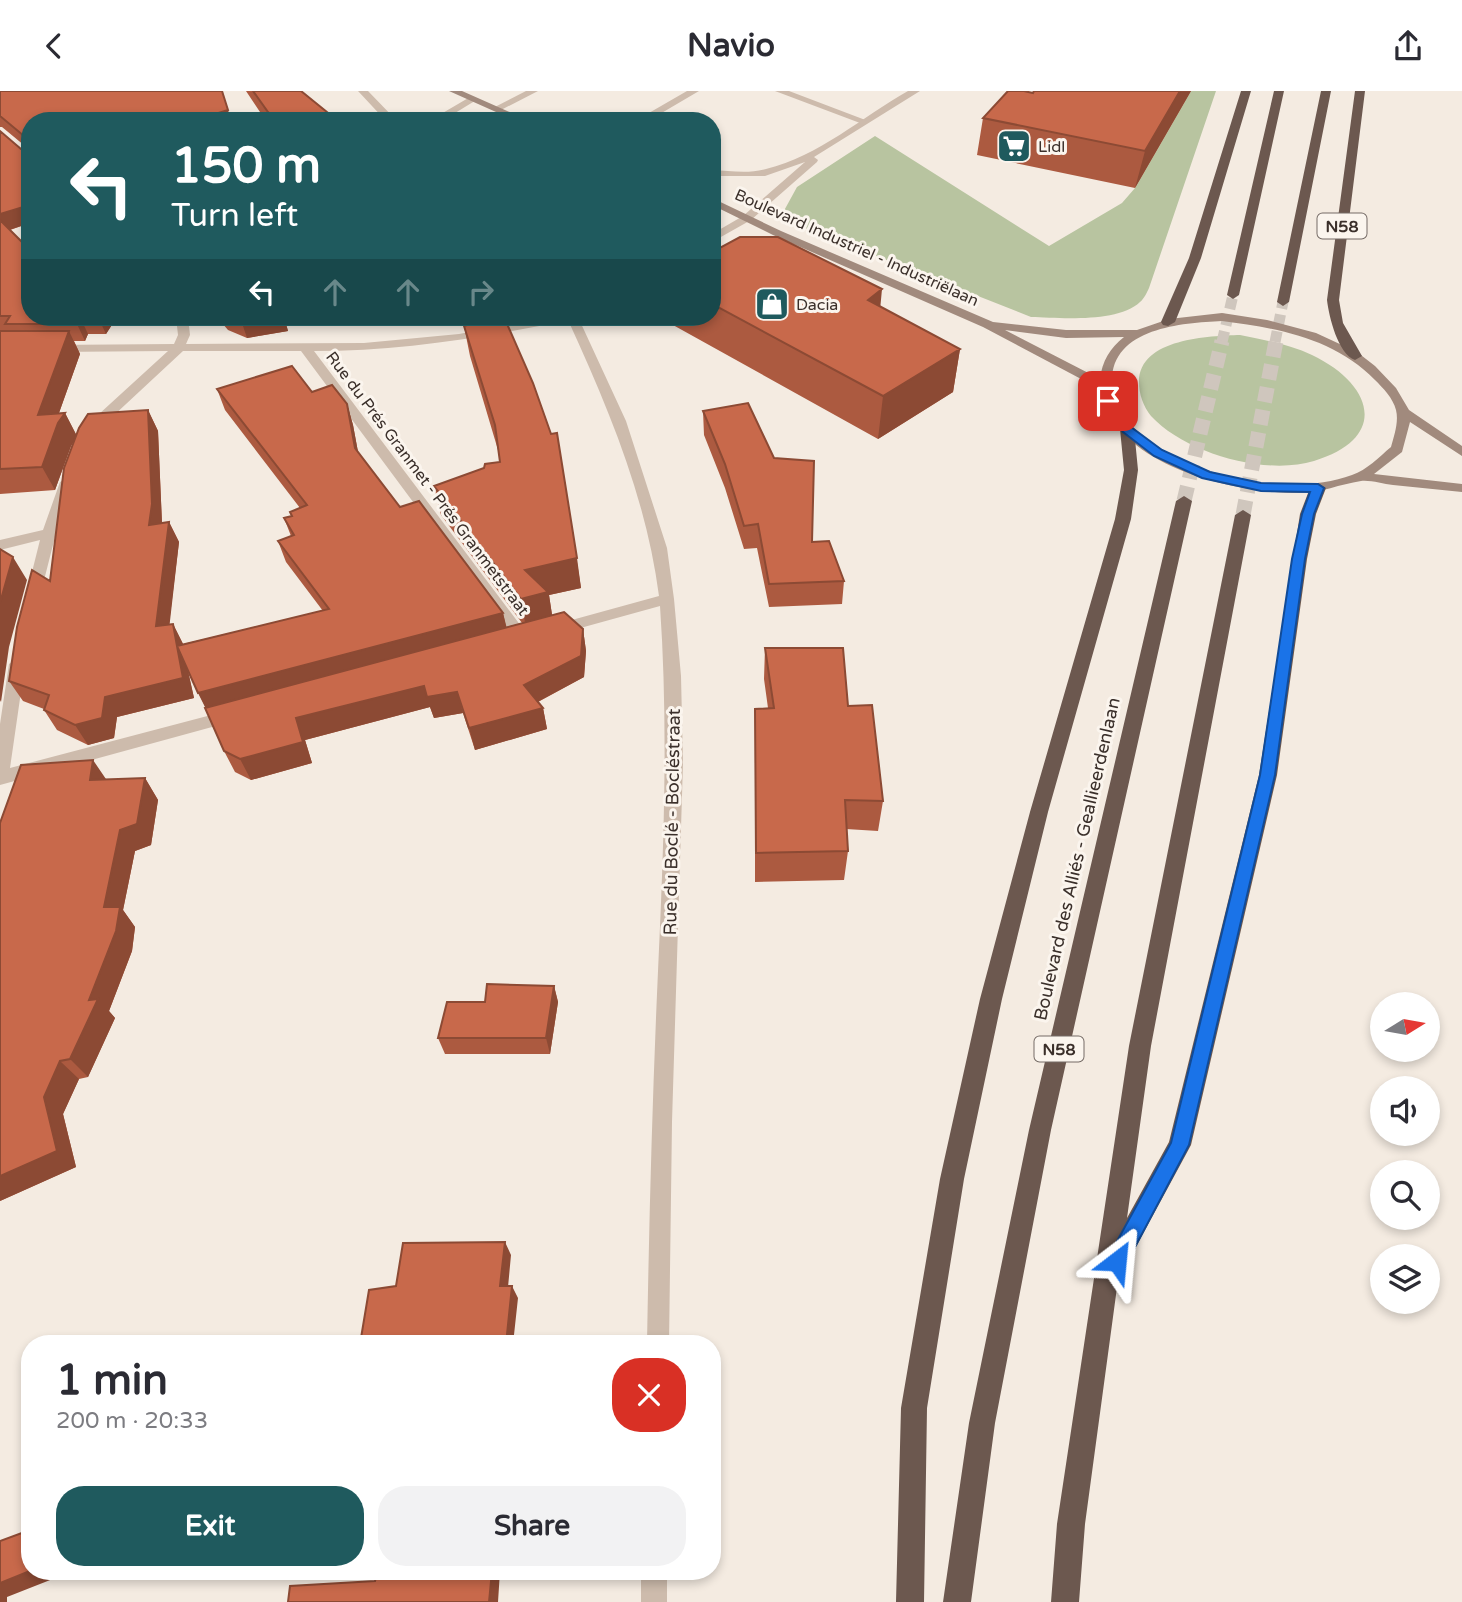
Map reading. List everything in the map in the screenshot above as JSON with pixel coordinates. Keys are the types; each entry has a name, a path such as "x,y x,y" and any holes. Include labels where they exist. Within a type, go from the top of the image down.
{"highway":[{"path":"1168,322 1195,258 1245,91"},
{"path":"1233,295 1279,91"},
{"name":"N58","path":"1283,302 1326,91"},
{"name":"N58","path":"1355,356 1336,323 1333,300 1360,91"},
{"path":"910,1602 914,1408 952,1179 991,999 1032,839 1123,519 1131,470 1127,429"},
{"path":"1104,1284 1180,1145 1268,775 1299,559 1308,514 1318,488"},
{"name":"Boulevard des Alliés - Geallieerdenlaan","path":"957,1602 982,1423 1040,1130 1184,501"},
{"path":"1065,1602 1071,1524 1140,1046 1243,515"}],"main road":[{"path":"454,91 503,112"},
{"name":"Boulevard Industriel - Industriëlaan","path":"721,205 987,324 1103,386"},
{"path":"1462,452 1403,412 1394,394 1378,374 1355,356 1312,335 1264,322 1222,317 1168,322 1136,333 1118,348 1110,362 1103,386 1108,401 1127,429 1158,453 1206,475 1261,487 1318,488 1362,477 1462,488"},
{"name":"Boulevard Industriel - Industriëlaan","path":"987,324 1066,334 1136,333"},
{"path":"1362,477 1397,449 1403,412"}],"street":[{"path":"363,91 383,112"},
{"path":"496,109 533,91"},
{"path":"656,112 694,91"},
{"path":"780,91 863,121"},
{"path":"721,173 774,171 836,139 915,91"},
{"path":"451,112 473,99"},
{"path":"721,234 747,218 836,139"},
{"path":"86,436 178,349 184,335 183,326"},
{"path":"38,348 306,349 396,345 449,339 518,326"},
{"name":"Rue du Boclé - Bocléstraat","path":"576,326 621,421 660,548 667,599 673,676 675,763 662,1122 658,1335"},
{"name":"Rue du Prés Granmet - Prés Granmetstraat","path":"306,349 516,640 667,599"},
{"path":"29,609 49,533 71,472"},
{"path":"0,545 49,533"},
{"path":"20,647 0,777 255,709"},
{"path":"654,1580 654,1602"}],"green space":[{"path":"1191,91 1216,91 1149,288 1140,302 1118,313 1088,318 1031,317 780,218 797,187 875,136 1049,246 1122,203 1135,188"},
{"path":"1240,335 1303,351 1333,367 1349,381 1359,395 1364,410 1363,425 1354,439 1338,451 1314,461 1294,465 1250,463 1227,458 1184,441 1151,416 1142,400 1139,382 1142,367 1151,356 1178,342"}],"building":[{"path":"0,91 222,91 228,110 21,112 21,134 0,116"},
{"path":"253,91 301,91 327,112 268,112"},
{"path":"1008,91 1180,91 1145,151 983,118"},
{"path":"0,131 21,149 21,208 0,214"},
{"path":"0,220 21,241 21,324 5,324 10,316 0,316"},
{"path":"740,237 778,237 882,289 868,300 960,349 883,396 721,309 721,247"},
{"path":"464,326 508,326 533,383 551,434 557,433 577,558 525,570 548,592 521,599 434,486 484,468 485,464 500,462 495,425"},
{"path":"0,331 69,331 38,415 65,413 58,423 42,467 0,469"},
{"path":"292,366 312,392 332,385 347,404 355,448 400,507 419,501 503,613 198,693 177,646 329,609 278,541 294,535 284,518 292,516 290,512 307,505 217,389"},
{"path":"748,403 774,458 814,461 812,542 829,541 844,581 769,584 758,524 744,526 725,464 703,411"},
{"path":"148,410 152,504 149,525 169,522 156,626 173,624 183,678 105,697 102,718 75,725 44,710 49,695 9,681 17,627 32,570 50,581 64,468 79,428 88,414"},
{"path":"0,549 13,557 0,603"},
{"path":"564,612 583,629 581,656 524,685 543,708 469,728 457,692 427,697 424,686 296,718 303,742 240,759 224,751 205,708"},
{"path":"765,648 843,648 848,706 872,705 883,801 845,800 848,851 756,853 755,709 774,708"},
{"path":"93,760 90,780 145,778 137,824 120,830 104,907 120,907 116,931 89,1000 98,999 70,1059 60,1061 44,1097 57,1151 0,1176 0,823 21,765"},
{"path":"487,984 554,986 546,1038 438,1038 447,1002 485,1002"},
{"path":"505,1242 500,1286 512,1286 507,1335 362,1335 369,1290 396,1286 403,1243"},
{"path":"21,1533 21,1575 0,1583 0,1541"},
{"path":"491,1580 489,1602 288,1602 290,1586 375,1581"}],"tunnel":[{"path":"1222,342 1233,295"},
{"path":"1275,342 1283,302"},
{"path":"1184,501 1222,341"},
{"path":"1243,515 1276,341"}],"place":[{"name":"Lidl","path":"1014,146"},
{"name":"Dacia","path":"772,304"}],"route":[{"path":"1108,401 1127,429 1158,453 1206,475 1261,487 1318,488 1308,514 1299,559 1268,775 1180,1145 1117,1261"}]}
